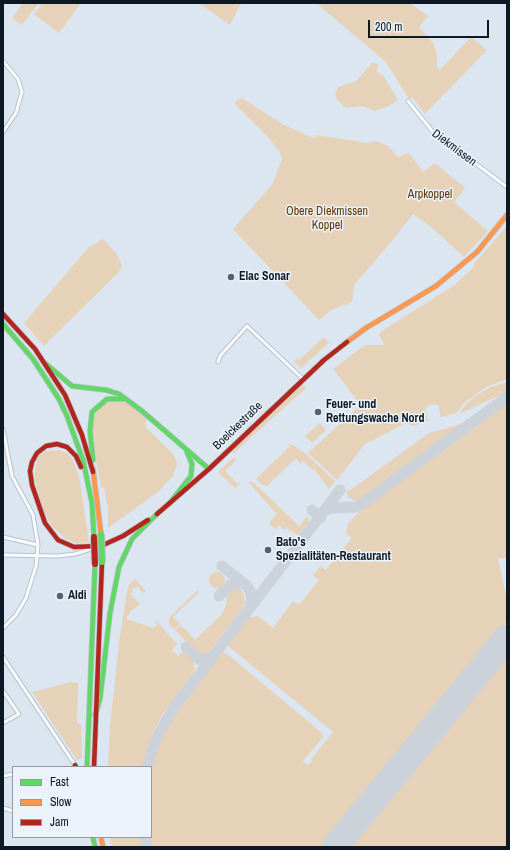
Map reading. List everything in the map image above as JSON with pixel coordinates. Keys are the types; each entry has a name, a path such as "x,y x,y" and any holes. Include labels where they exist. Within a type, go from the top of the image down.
{"main road":[{"name":"Boelckestraße","path":"101,546 133,530 169,504 209,469 302,378 366,328 436,286 468,261 507,215"},
{"path":"3,314 18,329 46,364 64,381 72,386 115,393 130,402 209,469"},
{"path":"3,324 33,359 59,399 75,436 92,503 94,564 87,766"},
{"path":"46,364 74,415 93,472"},
{"path":"94,766 102,562 101,534 93,472 90,431 92,412 107,398 117,398 130,402"},
{"path":"86,477 76,456 72,451 61,444 51,444 42,448 34,457 31,466 35,495 45,523 50,532 58,540 69,546 101,546"},
{"path":"169,504 191,476 192,464 186,450"},
{"path":"95,715 100,699 103,660 112,600 121,559 137,534 159,512"}],"street":[{"path":"3,61 18,79 22,92 16,113 3,132"},
{"name":"Diekmissen","path":"408,101 433,132 507,187"},
{"path":"218,362 220,356 248,326 302,378"},
{"path":"3,428 12,476 32,514 38,545 38,556 26,598 16,615 3,628"},
{"path":"3,537 38,545"},
{"name":"Boelckestraße","path":"3,554 38,556 75,554 101,546"},
{"path":"3,658 75,766"},
{"path":"3,691 20,714 3,723"}],"green space":[{"path":"23,3 39,3 22,25 12,18"},
{"path":"43,3 81,3 59,33 34,14"},
{"path":"199,3 241,3 230,25"},
{"path":"316,3 410,3 428,16 419,27 434,44 437,55 437,67 440,70 471,37 487,50 425,114 412,97 409,99 386,62"},
{"path":"373,62 378,65 377,72 383,75 398,100 389,106 375,111 362,106 347,108 343,106 336,98 335,93 339,87 356,81"},
{"name":"Obere Diekmissen Koppel","path":"242,98 284,125 314,138 317,135 368,143 376,141 388,146 398,157 409,153 423,172 435,163 465,188 454,202 488,231 464,257 431,227 413,214 354,285 352,302 331,310 319,320 233,229 272,185 282,159 280,153 269,138 235,104 237,100"},
{"path":"507,226 507,379 486,387 464,403 456,413 440,417 439,406 435,404 429,405 425,409 428,421 414,426 406,423 365,444 337,480 308,453 361,405 333,369 365,345 384,345 379,333 453,286 474,267 473,265"},
{"path":"103,239 117,254 122,266 119,272 44,346 24,323 88,248"},
{"path":"324,337 329,343 301,368 294,361 297,358 299,360"},
{"path":"507,382 507,392 459,414 466,404 477,395 491,387"},
{"path":"303,385 307,387 234,453 232,451 297,388"},
{"path":"109,400 122,401 130,404 147,419 145,423 147,428 174,455 177,464 173,476 158,492 108,528 108,508 104,488 101,487 96,461 92,425 97,408"},
{"path":"507,401 507,557 498,559 507,600 507,621 322,847 152,847 150,838 152,838 152,769 160,742 171,719 221,652 226,653 321,732 323,737 303,761 308,765 312,761 311,759 333,732 227,645 247,618 258,616 273,628 293,601 299,605 319,580 313,575 320,566 326,570 352,538 346,533 348,524 357,514 477,426 500,405"},
{"path":"464,422 465,423 360,500 355,501 348,497 346,490 349,491 429,433"},
{"path":"320,423 326,430 312,443 305,436"},
{"path":"288,444 292,444 306,454 335,481 329,489 314,469 312,470 303,461 300,464 296,458 267,486 262,485 256,479 289,447 292,449"},
{"path":"58,450 67,453 73,460 79,476 89,542 76,543 66,539 51,525 41,505 34,476 38,457 45,451"},
{"path":"234,457 236,460 225,471 238,484 240,482 240,484 235,488 218,472"},
{"path":"248,482 253,482 299,526 307,516 308,517 308,523 298,535 286,528 284,530 279,525 276,529 269,525 271,520 277,514"},
{"path":"217,572 223,574 225,580 223,586 217,588 211,586 209,580 211,574"},
{"path":"135,579 146,591 143,593 138,587 131,589 133,592 130,594 140,604 131,611 126,619 153,628 157,625 154,618 177,644 172,650 178,656 183,651 193,660 195,668 193,673 163,714 153,732 143,766 108,766 110,726 119,643 127,591 130,583"},
{"path":"233,588 240,589 243,593 245,602 242,609 209,652 202,655 197,653 175,630 181,625 195,640 221,615 227,604 226,597"},
{"path":"198,590 198,593 173,617 180,624 174,629 169,624 169,618"},
{"path":"507,656 507,847 350,847"},
{"path":"71,682 78,683 77,723 81,724 82,758 77,760 32,692"},
{"path":"110,838 140,838 142,847 112,847"}],"taxiway":[{"path":"326,510 331,508 356,507 362,504 507,397"},
{"path":"147,766 157,737 175,706 340,490"},
{"path":"312,510 321,517"},
{"path":"222,566 246,585"},
{"path":"219,596 230,585 242,583 246,585 250,591 252,599 250,605"},
{"path":"186,647 200,660 212,657"},
{"path":"145,838 147,847"}],"runway":[{"path":"335,847 507,638"}],"traffic: fast":[{"path":"3,324 33,359 59,399 67,416 83,460 92,503 94,537"},
{"path":"46,364 72,386 106,390 119,394 142,411 209,469"},
{"path":"93,460 90,431 92,412 107,399 123,399"},
{"path":"169,504 191,476 192,464 187,452"},
{"path":"95,715 100,699 110,613 119,567 132,539 159,512"},
{"path":"101,534 102,562"},
{"path":"87,766 95,564"},
{"path":"93,838 95,847"}],"traffic: slow":[{"path":"347,342 366,328 436,286 477,252 507,215"},
{"path":"93,469 101,534"},
{"path":"101,838 103,847"}],"traffic: jam":[{"path":"3,314 35,349 65,395 82,435 93,472"},
{"path":"157,514 209,469 324,360 347,342"},
{"path":"81,467 76,456 67,447 57,444 46,446 37,453 32,462 30,471 32,485 45,523 58,540 74,547 99,546"},
{"path":"101,546 123,536 148,520"},
{"path":"94,537 95,564"},
{"path":"94,766 102,562"}],"place":[{"name":"Elac Sonar","path":"231,277"},
{"name":"Feuer- und Rettungswache Nord","path":"318,412"},
{"name":"Bato's Spezialitäten-Restaurant","path":"268,550"},
{"name":"Aldi","path":"60,596"}],"park label":[{"name":"Arpkoppel","path":"430,195"}]}
